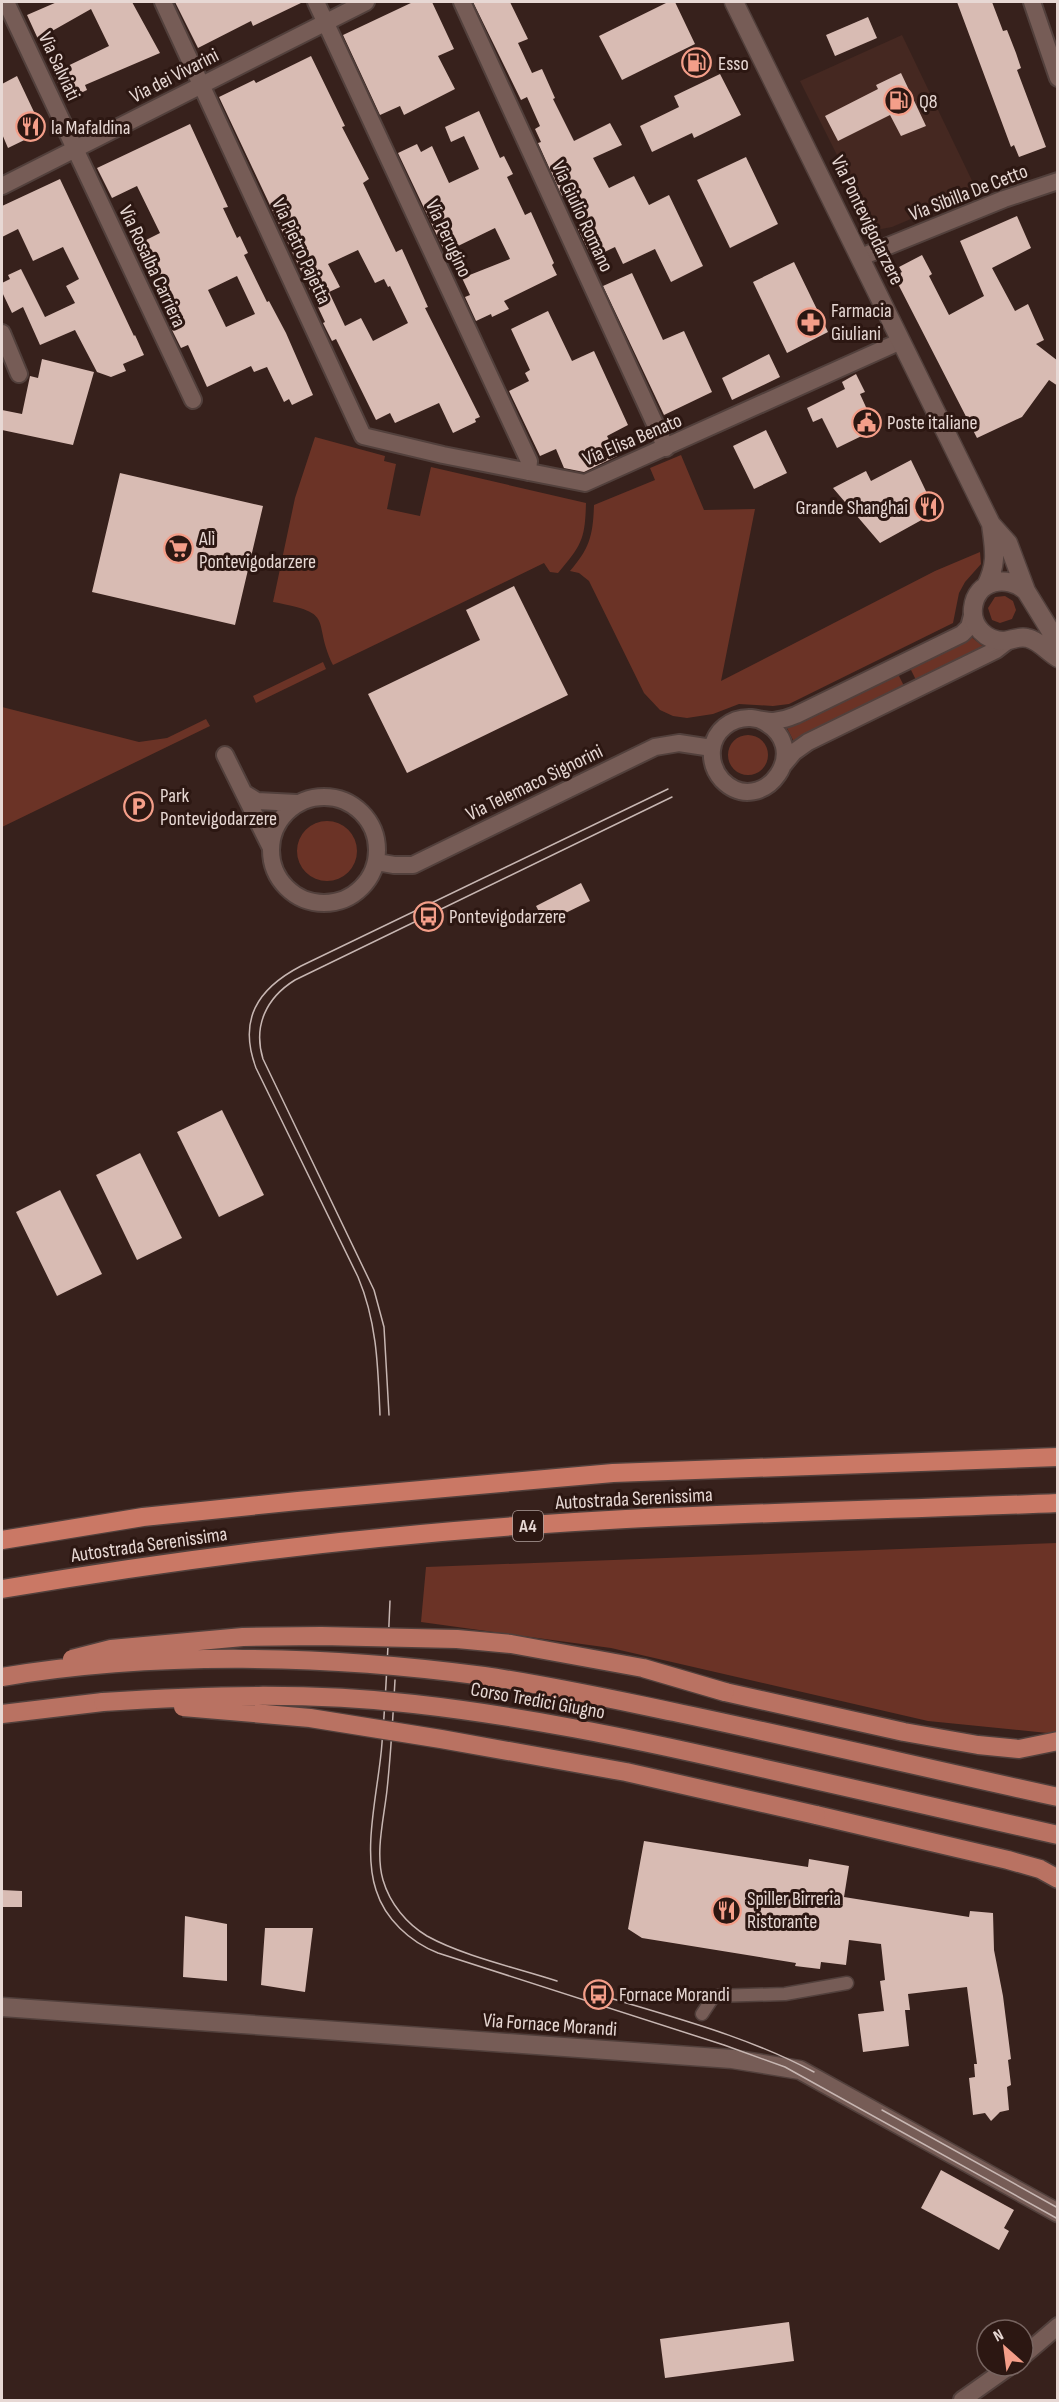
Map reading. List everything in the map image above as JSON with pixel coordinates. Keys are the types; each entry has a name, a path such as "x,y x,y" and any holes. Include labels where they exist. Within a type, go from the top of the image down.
{"highway":[{"name":"Autostrada Serenissima","path":"2,1540 143,1517 579,1475 1058,1457"},
{"name":"Autostrada Serenissima","path":"2,1589 221,1556 498,1528 625,1519 1058,1503"},
{"path":"9,1676 111,1648 243,1637 411,1637 511,1644 643,1668 725,1692 904,1732 978,1745 1019,1749 1058,1741"},
{"name":"Corso Tredici Giugno","path":"9,1676 154,1662 263,1659 334,1662 484,1676 557,1688 772,1732 1058,1797"},
{"name":"Corso Tredici Giugno","path":"2,1714 103,1702 184,1697 293,1696 413,1703 634,1739 1058,1835"},
{"path":"103,1702 310,1718 615,1770 1008,1860 1040,1869 1058,1880"}],"street":[{"name":"Via Salviati","path":"6,2 75,149"},
{"name":"Via Pietro Pajetta","path":"163,2 363,436"},
{"name":"Via Perugino","path":"316,2 529,462 528,472"},
{"name":"Via dei Vivarini","path":"2,186 366,2"},
{"name":"Via Giulio Romano","path":"462,2 666,448"},
{"name":"Via Pontevigodarzere","path":"734,2 991,524 1008,543 1029,597 1058,643"},
{"path":"1032,2 1058,78"},
{"name":"Via Rosalba Carriera","path":"75,149 193,400"},
{"name":"Via Sibilla De Cetto","path":"861,257 1004,199 1058,181"},
{"path":"2,333 19,374"},
{"name":"Via Elisa Benato","path":"363,436 585,483 901,341"},
{"name":"Via Pontevigodarzere","path":"973,612 975,600 986,586 996,562 991,524"},
{"path":"973,612 969,627 957,637 787,719 768,721 743,718 729,724 718,734 712,748 715,770 724,782 738,790 754,791 776,779 794,752 808,742 998,649 1029,626 1033,614 1029,597 1016,584 1004,581 986,586"},
{"path":"973,612 974,620 981,632 994,640 1025,637 1034,640 1058,658"},
{"path":"758,719 778,733 784,748 784,764"},
{"name":"Via Telemaco Signorini","path":"377,862 413,865 655,747 679,743 712,748"},
{"path":"225,755 271,848"},
{"path":"244,793 257,801 297,803 314,797 332,796 349,802 363,812 373,827 378,844 377,862 370,878 358,891 343,900 326,903 309,901 293,893 281,881 273,865 271,848 274,830 284,815 297,803"},
{"path":"702,2014 714,1996 785,1994 847,1983"},
{"name":"Via Fornace Morandi","path":"2,2007 732,2059 800,2070 1058,2213"},
{"path":"1035,2346 1058,2326"},
{"path":"962,2400 993,2378"}],"shaded area":[{"path":"902,35 977,191 892,227 881,229 867,221 853,187 800,81"},
{"path":"315,437 385,456 384,461 396,464 387,509 420,516 431,467 586,503 585,525 581,541 558,573 550,572 544,563 333,665 315,615 307,610 273,602 295,498"},
{"path":"681,455 704,510 755,509 721,681 935,571 980,552 981,564 965,582 959,593 953,623 789,704 773,706 739,704 713,714 687,718 673,716 660,710 644,693 589,581 579,573 570,571 589,541 594,505 655,480 650,468"},
{"path":"1005,596 1013,601 1016,610 1012,619 1000,623 992,620 988,608 995,597"},
{"path":"970,636 984,647 917,682 909,666"},
{"path":"323,662 326,669 256,703 253,696"},
{"path":"897,672 905,688 794,742 786,726"},
{"path":"2,707 139,742 167,738 206,719 210,726 2,827"},
{"path":"748,735 762,741 768,755 762,769 748,775 734,769 728,755 734,741"},
{"path":"327,821 339,823 352,834 357,851 355,863 344,876 327,881 315,879 302,868 297,851 299,839 310,826"},
{"path":"1057,1543 1057,1734 928,1721 611,1648 421,1622 426,1567"}],"building":[{"path":"57,2 132,2 160,53 85,85 87,90 66,100 53,73 109,46 91,9 38,39 27,15"},
{"path":"175,2 303,2 253,26 251,21 198,48"},
{"path":"413,2 432,2 454,49 438,56 455,89 404,115 400,106 380,115 343,35"},
{"path":"473,2 510,2 528,39 518,43 532,73 542,69 555,98 553,99 574,141 610,123 622,145 593,158 609,188 634,176 649,205 669,195 703,266 671,282 655,249 623,264 615,247 592,258 578,229 584,226 568,193 562,196 538,143 541,142 535,129 540,126 527,97 521,100"},
{"path":"668,2 675,2 695,44 622,80 599,36"},
{"path":"957,2 992,2 1003,31 1007,30 1016,53 1021,68 1017,70 1046,147 1019,157 1014,145 1011,147"},
{"path":"868,17 877,38 835,56 826,35"},
{"path":"311,56 345,126 342,127 369,179 363,183 396,252 402,249 428,307 425,308 480,417 475,419 476,422 453,433 439,403 395,423 390,413 376,420 336,339 332,341 323,323 325,322 219,97 254,80 256,83","holes":["358,250 375,283 384,279 388,287 390,286 408,323 373,341 361,318 345,326 329,292 340,287 328,264"]},
{"path":"901,73 926,126 901,136 890,115 838,141 825,116 878,89 876,85"},
{"path":"720,74 741,115 694,138 692,133 652,152 640,126 679,107 674,96"},
{"path":"17,76 43,131 8,148 2,134 2,84"},
{"path":"479,111 500,158 504,156 513,174 507,177 525,215 531,212 554,263 552,265 557,275 504,301 509,309 476,321 465,297 470,295 462,278 510,259 495,228 458,246 456,242 443,248 398,153 417,144 421,152 432,146 449,183 479,169 464,136 451,142 445,127"},
{"path":"190,124 228,207 223,208 237,238 240,236 248,253 244,255 267,302 269,301 286,333 313,395 292,405 289,399 284,402 267,367 254,372 251,366 207,387 188,345 181,348 170,326 172,325 155,291 159,289 138,244 160,233 137,186 112,198 97,168","holes":["237,276 255,314 226,327 208,290"]},
{"path":"746,157 778,224 730,248 697,180"},
{"path":"60,179 144,355 123,364 126,371 111,377 97,372 75,330 40,345 23,307 12,313 2,292 2,283 10,279 8,275 21,269 45,317 75,303 66,286 79,279 63,247 33,261 18,229 2,237 2,206"},
{"path":"1017,216 1031,248 992,268 1015,311 1028,304 1044,340 1036,344 1058,361 1058,386 1049,380 1022,417 977,438 897,282 899,281 896,275 902,272 899,267 922,255 932,274 929,276 949,315 984,296 960,241"},
{"path":"794,262 828,332 787,353 753,282"},
{"path":"632,273 663,340 684,331 712,392 664,415 603,286"},
{"path":"548,311 572,361 594,351 628,425 607,436 617,456 584,472 564,468 556,449 540,456 509,391 529,381 525,373 530,370 511,329"},
{"path":"769,354 780,377 732,400 722,378"},
{"path":"42,359 94,372 73,445 2,430 2,410 22,414 30,376 38,378"},
{"path":"856,374 865,392 860,394 876,429 837,448 822,418 813,422 807,408 845,389 842,382"},
{"path":"766,430 787,473 754,489 733,446"},
{"path":"911,460 936,512 880,543 833,488 866,471 871,481"},
{"name":"Alì Pontevigodarzere","path":"120,473 263,506 235,625 92,592"},
{"path":"514,586 568,695 407,773 368,694 480,640 466,610"},
{"path":"581,883 590,901 545,923 536,906"},
{"path":"222,1110 264,1195 219,1217 177,1132"},
{"path":"140,1153 182,1238 137,1260 96,1175"},
{"path":"60,1190 102,1274 57,1296 16,1212"},
{"path":"644,1841 808,1867 809,1859 849,1866 844,1897 969,1917 970,1911 993,1913 994,1950 1003,1996 1011,2059 1008,2060 1011,2085 1007,2087 1009,2110 1000,2112 991,2121 985,2113 973,2115 969,2078 975,2077 974,2064 977,2064 967,1987 908,1994 910,2010 905,2010 909,2046 863,2052 858,2014 884,2011 880,1981 885,1980 881,1944 849,1940 846,1965 821,1962 820,1969 642,1938 628,1929"},
{"path":"2,1890 22,1891 22,1907 2,1907"},
{"path":"185,1916 227,1924 227,1981 183,1977"},
{"path":"265,1928 313,1928 305,1992 261,1985"},
{"path":"941,2170 1014,2210 1004,2228 1009,2231 999,2250 921,2208"},
{"path":"789,2322 794,2361 665,2378 660,2339"}],"tram line":[{"path":"380,1415 373,1328 364,1294 358,1277 256,1068 249,1035 255,1008 273,985 301,966 668,789"},
{"path":"389,1415 384,1327 374,1290 263,1059 260,1035 264,1014 276,995 295,980 672,797"},
{"path":"390,1601 387,1672 371,1856 372,1873 380,1901 392,1920 408,1936 438,1953 724,2045 785,2067 1058,2219"},
{"path":"395,1680 390,1762 380,1847 383,1880 390,1897 406,1919 427,1936 473,1956 557,1981"},
{"path":"600,1995 736,2038 814,2072"},
{"path":"882,2110 1058,2208"}],"place":[{"name":"Esso","path":"697,63"},
{"name":"Q8","path":"898,101"},
{"name":"la Mafaldina","path":"30,127"},
{"name":"Farmacia Giuliani","path":"810,322"},
{"name":"Poste italiane","path":"866,422"},
{"name":"Grande Shanghai","path":"929,507"},
{"name":"Alì Pontevigodarzere","path":"178,549"},
{"name":"Park Pontevigodarzere","path":"139,806"},
{"name":"Pontevigodarzere","path":"428,916"},
{"name":"Spiller Birreria Ristorante","path":"726,1910"},
{"name":"Fornace Morandi","path":"598,1994"}]}
